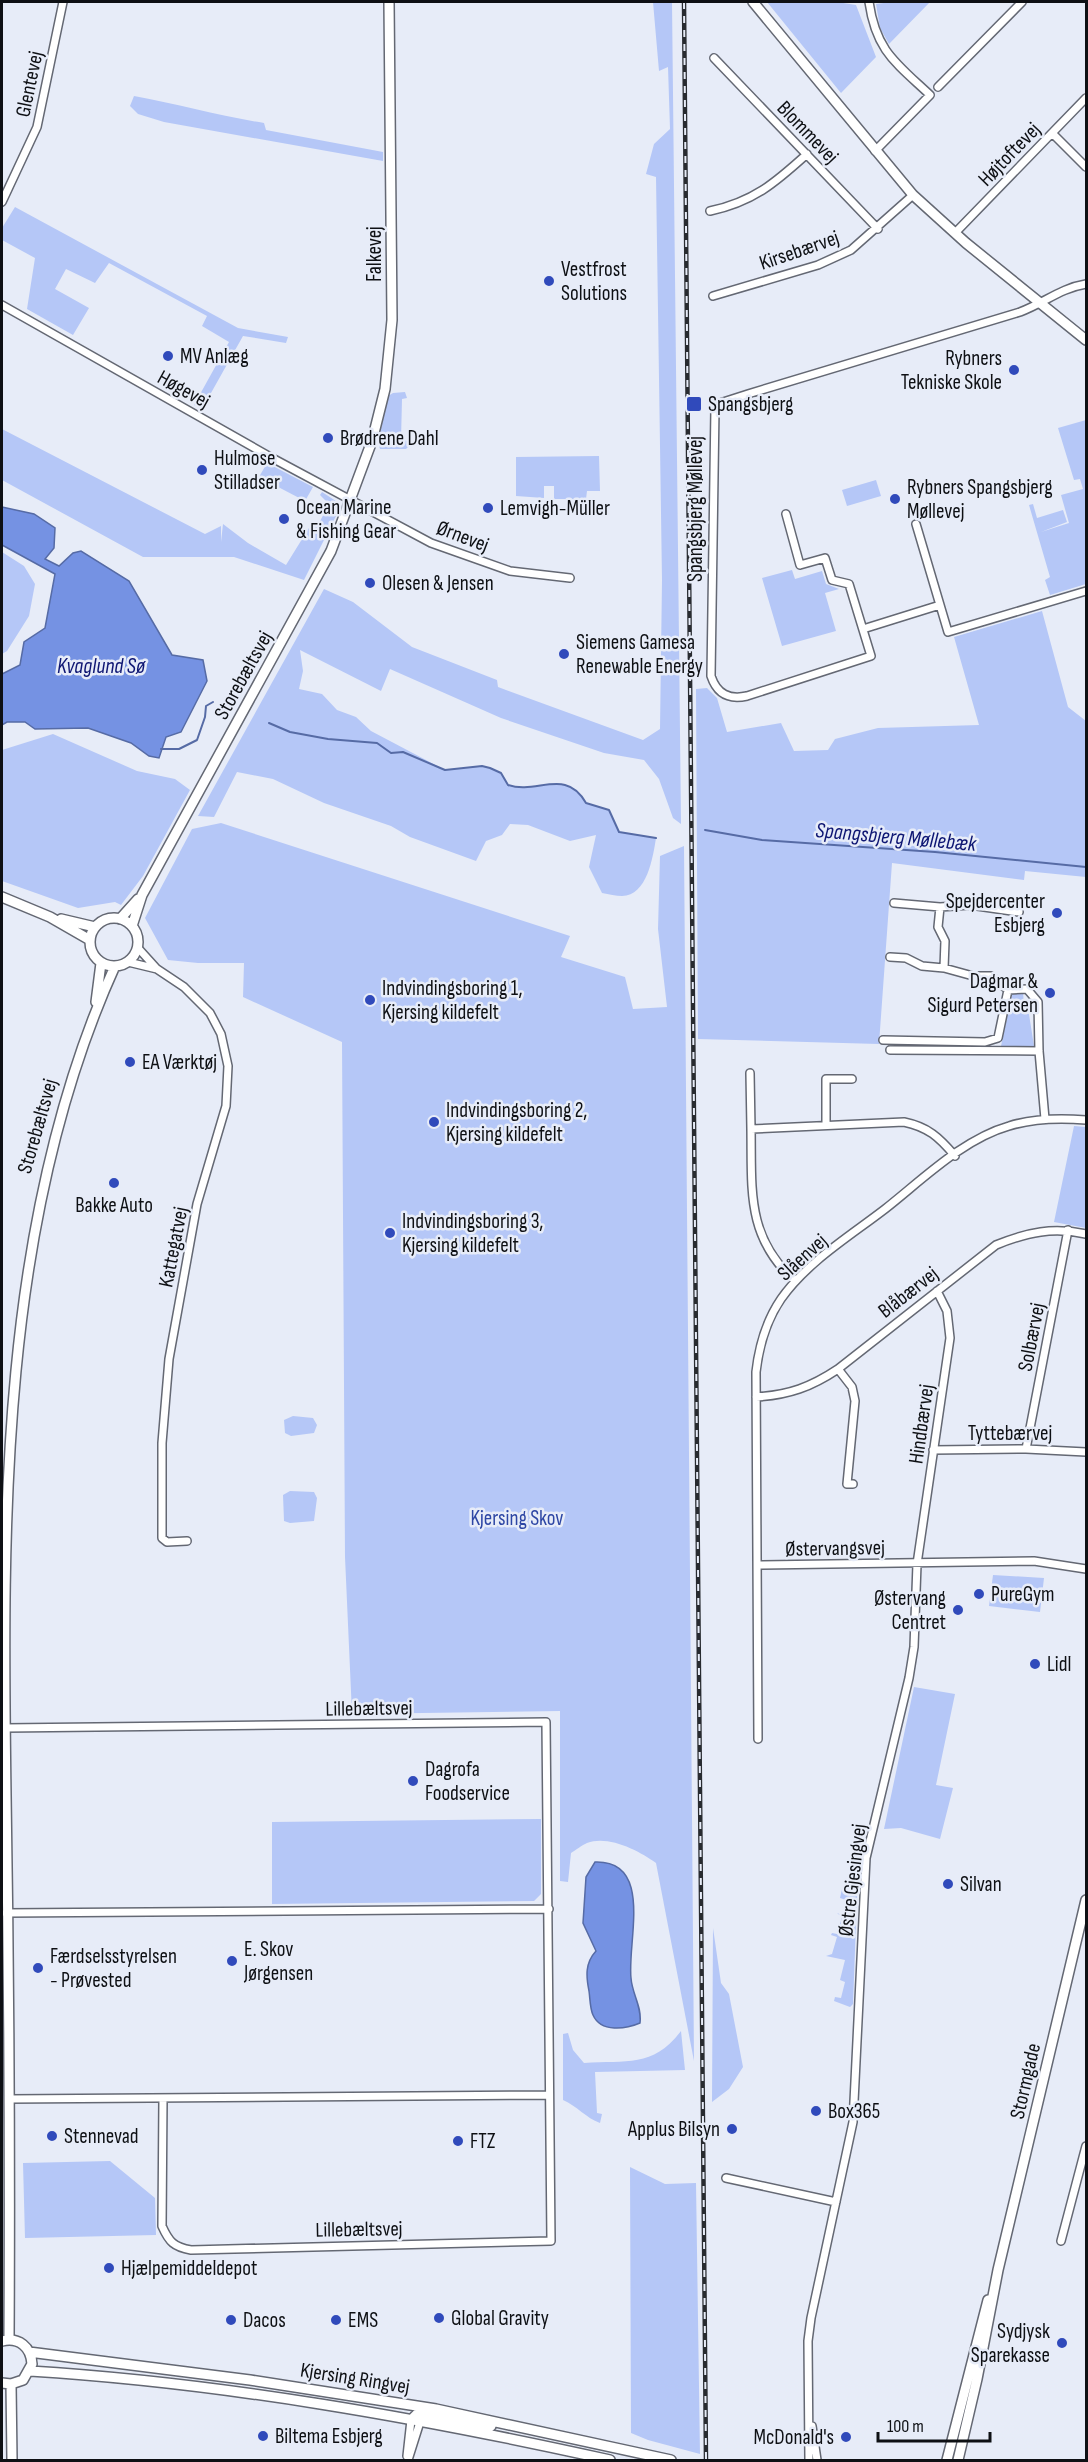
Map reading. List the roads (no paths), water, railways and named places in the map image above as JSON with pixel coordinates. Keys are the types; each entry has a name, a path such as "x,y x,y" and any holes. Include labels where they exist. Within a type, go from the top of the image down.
{"street":[{"name":"Glentevej","path":"2,202 37,127 63,2"},
{"name":"Falkevej","path":"352,501 379,414 393,320 389,2"},
{"path":"753,2 913,195 955,233 1086,340"},
{"path":"869,2 877,36 886,53 930,95 875,151"},
{"path":"938,87 1022,2"},
{"name":"Blommevej","path":"714,58 878,229"},
{"name":"Højtoftevej","path":"955,233 1086,98"},
{"path":"1052,133 1086,167"},
{"path":"710,211 735,206 752,197 772,185 807,154"},
{"name":"Kirsebærvej","path":"713,296 818,265 851,250 878,229 913,195"},
{"path":"1040,304 1056,292 1086,284"},
{"name":"Spangsbjerg Møllevej","path":"786,514 800,565 825,558 832,580 849,584 871,656 736,698 726,696 715,686 711,667 715,408 720,403 1040,304"},
{"name":"Høgevej","path":"2,305 352,501"},
{"name":"Ørnevej","path":"352,501 456,554 510,571 570,578"},
{"name":"Storebæltsvej","path":"132,926 142,895 331,551 352,501"},
{"path":"916,524 948,632 1086,591"},
{"path":"863,629 940,605"},
{"name":"Storebæltsvej","path":"120,919 142,895"},
{"path":"2,897 50,917 90,939"},
{"path":"894,903 940,907 970,905 1019,912"},
{"path":"940,907 938,927 945,941 945,968"},
{"path":"50,917 95,927"},
{"path":"106,919 120,919 132,926 136,933 138,948 128,962 115,966 101,963 92,953 90,939 95,927 106,919"},
{"name":"Kattegatvej","path":"138,948 157,969 184,987 210,1013 221,1034 228,1066 226,1106 197,1204 169,1359 164,1409 162,1538 167,1542 187,1541"},
{"path":"890,957 906,958 921,966 945,968 973,976 991,976 1008,990 1027,989 1038,1002 1039,1051 1045,1119"},
{"name":"Kattegatvej","path":"128,962 157,969"},
{"name":"Storebæltsvej","path":"95,1004 101,963"},
{"name":"Storebæltsvej","path":"5,2341 5,2145 9,2099 4,1814 4,1502 9,1369 25,1246 39,1180 60,1102 95,1004 115,966"},
{"path":"883,1040 985,1042 998,1038 1008,990"},
{"path":"890,1050 1039,1051"},
{"path":"750,1073 753,1204 756,1224 772,1258 795,1281"},
{"path":"826,1125 826,1079 852,1079"},
{"name":"Slåenvej","path":"757,1565 756,1372 762,1340 780,1300 795,1281 954,1156 986,1135 1010,1125 1045,1119 1086,1120"},
{"path":"751,1129 904,1122 922,1126 936,1134 954,1156"},
{"name":"Blåbærvej","path":"756,1397 792,1393 812,1386 838,1369 996,1245 1023,1234 1047,1229 1086,1234"},
{"name":"Solbærvej","path":"1026,1449 1068,1230"},
{"name":"Hindbærvej","path":"917,1564 950,1338 947,1311 937,1291"},
{"path":"838,1369 852,1387 855,1401 847,1484 853,1485"},
{"name":"Tyttebærvej","path":"933,1450 1026,1449 1086,1452"},
{"name":"Østervangsvej","path":"758,1740 757,1565 1034,1561 1086,1569"},
{"name":"Østre Gjesingvej","path":"808,2460 808,2341 811,2318 853,2122 866,1858 909,1678 915,1636 917,1564"},
{"name":"Lillebæltsvej","path":"5,1728 546,1722 551,2241 191,2250 178,2247 168,2240 162,2226 163,2098"},
{"name":"Stormgade","path":"957,2460 977,2379 998,2270 1086,1900"},
{"path":"6,1913 549,1909"},
{"path":"9,2099 549,2095"},
{"path":"1061,2241 1086,2146"},
{"path":"726,2178 836,2202"},
{"name":"Stormgade","path":"948,2460 991,2289 998,2270"},
{"path":"5,2341 21,2343 29,2352 30,2371 22,2380 6,2384 12,2460"},
{"name":"Kjersing Ringvej","path":"29,2352 250,2380 410,2405 671,2460"},
{"name":"Kjersing Ringvej","path":"30,2371 249,2394 416,2419 610,2460"},
{"path":"410,2405 416,2419 572,2438"},
{"name":"Østre Gjesingvej","path":"808,2412 817,2460"},
{"name":"Kjersing Ringvej","path":"407,2460 416,2419"}],"water":[{"name":"Kvaglund Sø","path":"2,507 34,514 55,528 54,548 45,559 59,566 73,553 81,551 129,581 172,655 203,660 207,681 181,732 166,737 159,758 149,756 131,743 88,728 35,729 25,722 7,722 2,725 2,674 20,665 24,642 45,628 55,574 2,545"},
{"path":"595,1862 613,1865 625,1874 631,1888 634,1906 631,1978 640,2023 628,2027 614,2028 602,2025 591,2010 587,1970 596,1951 583,1923 586,1877"}],"waterway":[{"name":"Spangsbjerg Møllebæk","path":"161,749 179,749 197,740 205,717 206,706 213,702"},
{"name":"Spangsbjerg Møllebæk","path":"269,723 290,732 328,739 377,743 391,753 403,752 445,770 482,766 490,768 501,773 508,785 530,787 560,784 569,786 578,792 586,803 609,810 619,832 656,838"},
{"name":"Spangsbjerg Møllebæk","path":"705,830 762,840 935,852 1086,867"}],"railway":[{"path":"684,2 706,2460"}],"place":[{"name":"Vestfrost Solutions","path":"549,281"},
{"name":"MV Anlæg","path":"168,356"},
{"name":"Rybners Tekniske Skole","path":"1014,370"},
{"name":"Spangsbjerg","path":"694,404"},
{"name":"Brødrene Dahl","path":"328,438"},
{"name":"Hulmose Stilladser","path":"202,470"},
{"name":"Rybners Spangsbjerg Møllevej","path":"895,499"},
{"name":"Lemvigh-Müller","path":"488,508"},
{"name":"Ocean Marine & Fishing Gear","path":"284,519"},
{"name":"Olesen & Jensen","path":"370,583"},
{"name":"Siemens Gamesa Renewable Energy","path":"564,654"},
{"name":"Spejdercenter Esbjerg","path":"1057,913"},
{"name":"Dagmar & Sigurd Petersen","path":"1050,993"},
{"name":"Indvindingsboring 1, Kjersing kildefelt","path":"370,1000"},
{"name":"EA Værktøj","path":"130,1062"},
{"name":"Indvindingsboring 2, Kjersing kildefelt","path":"434,1122"},
{"name":"Bakke Auto","path":"114,1183"},
{"name":"Indvindingsboring 3, Kjersing kildefelt","path":"390,1233"},
{"name":"PureGym","path":"979,1594"},
{"name":"Østervang Centret","path":"958,1610"},
{"name":"Lidl","path":"1035,1664"},
{"name":"Dagrofa Foodservice","path":"413,1781"},
{"name":"Silvan","path":"948,1884"},
{"name":"E. Skov Jørgensen","path":"232,1961"},
{"name":"Færdselsstyrelsen - Prøvested","path":"38,1968"},
{"name":"Box365","path":"816,2111"},
{"name":"Applus Bilsyn","path":"732,2129"},
{"name":"Stennevad","path":"52,2136"},
{"name":"FTZ","path":"458,2141"},
{"name":"Hjælpemiddeldepot","path":"109,2268"},
{"name":"Global Gravity","path":"439,2318"},
{"name":"Dacos","path":"231,2320"},
{"name":"EMS","path":"336,2320"},
{"name":"Sydjysk Sparekasse","path":"1062,2343"},
{"name":"Biltema Esbjerg","path":"263,2436"},
{"name":"McDonald's","path":"846,2437"}],"park label":[{"name":"Kjersing Skov","path":"517,1518"}]}
